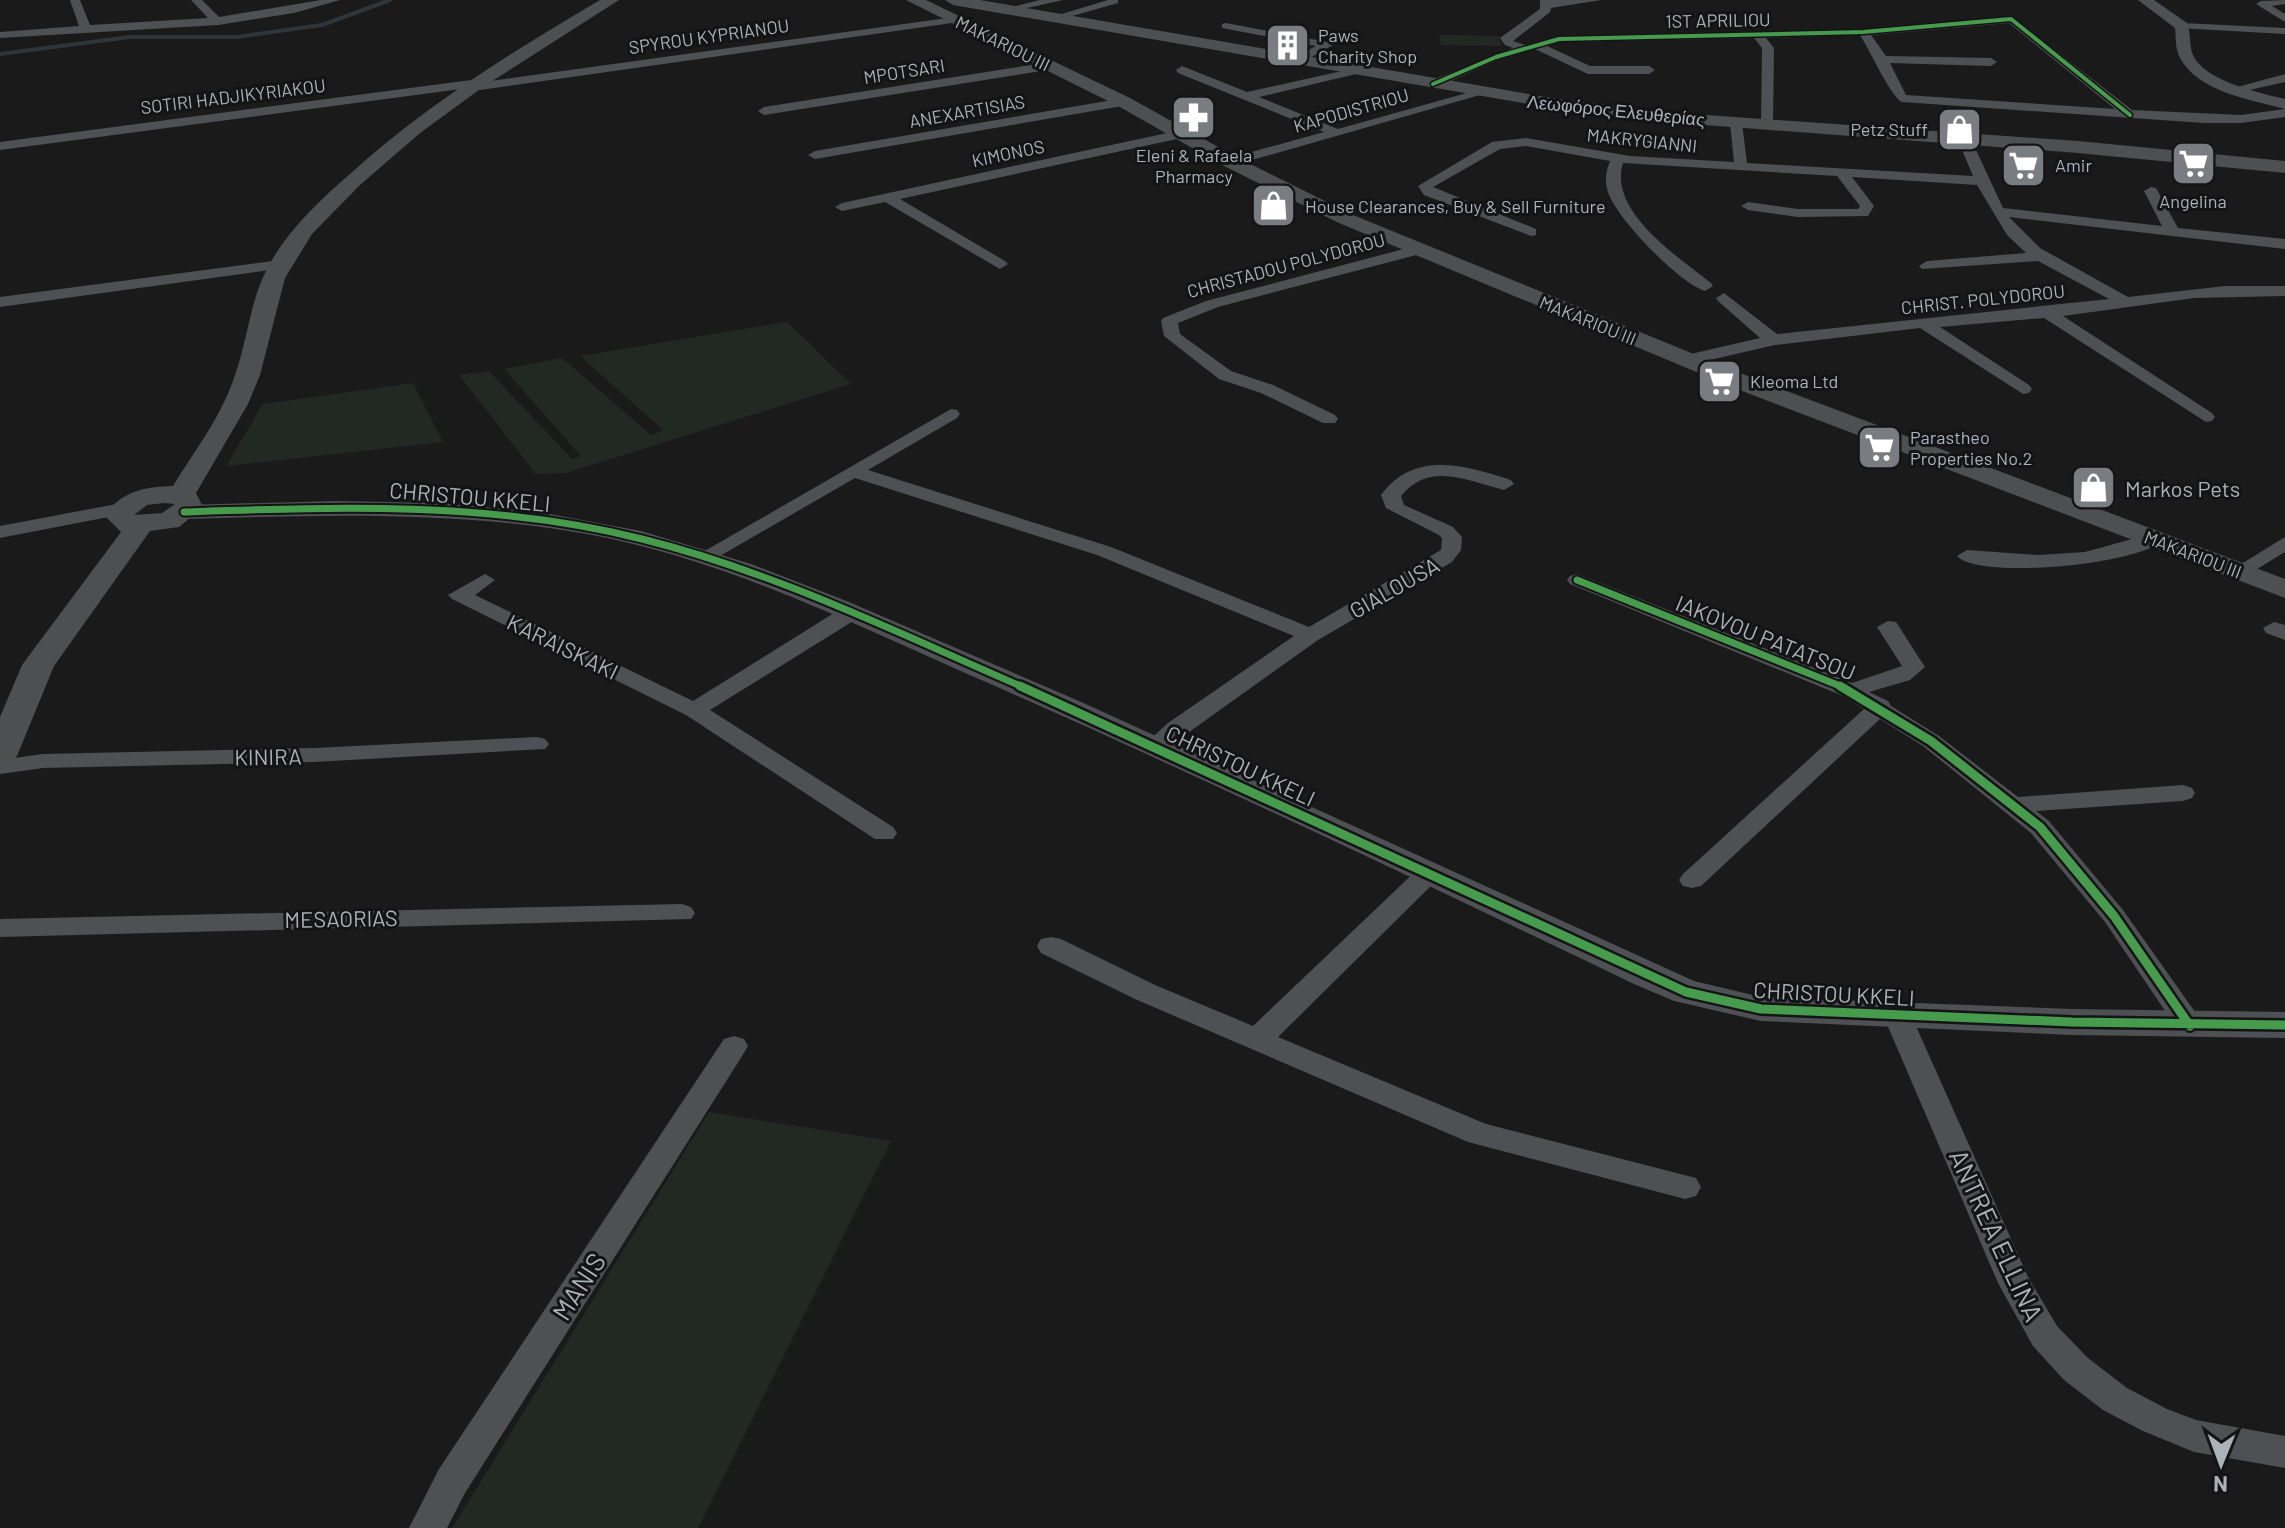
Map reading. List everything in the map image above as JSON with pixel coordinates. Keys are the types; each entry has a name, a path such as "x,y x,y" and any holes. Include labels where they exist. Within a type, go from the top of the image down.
{"main road":[{"path":"0,756 38,665 155,509 214,439 242,392 265,304 280,265 309,223 413,128 469,86 611,0"},
{"name":"Λεωφόρος Ελευθερίας","path":"923,3 959,1 1009,9 1058,9 1299,60 1481,93 1615,112 1964,138 2285,167"},
{"name":"MAKARIOU III","path":"923,3 1124,102 1231,162 1346,219 1688,360 2285,589"}],"street":[{"path":"75,0 85,28"},
{"path":"196,0 218,22"},
{"path":"0,35 218,22 278,14 335,0"},
{"path":"1596,0 1544,2 1546,10 1506,38 1509,43 1529,47 1588,70 1649,70"},
{"path":"2145,0 2182,26 2285,31"},
{"path":"1058,9 1113,1"},
{"path":"2285,1 2261,4 2285,19"},
{"name":"1ST APRILIOU","path":"1433,84 1529,47 1570,39 1863,32 2011,19 2130,115"},
{"name":"SPYROU KYPRIANOU","path":"469,86 955,20"},
{"path":"1226,26 1327,45 1299,60"},
{"path":"2182,26 2186,57 2193,66 2236,89 2285,104"},
{"path":"2265,31 2275,41"},
{"path":"1863,32 1882,59 1902,98 2224,120 2285,113"},
{"path":"1758,35 1768,48 1767,125"},
{"path":"1882,59 1991,62"},
{"name":"MPOTSARI","path":"764,111 1050,66"},
{"path":"1182,70 1337,133"},
{"path":"1246,96 1356,70"},
{"path":"2236,89 2285,78"},
{"name":"SOTIRI HADJIKYRIAKOU","path":"0,146 469,86"},
{"name":"KAPODISTRIOU","path":"1231,162 1481,93"},
{"name":"ANEXARTISIAS","path":"815,155 1124,102"},
{"path":"1736,123 1741,166"},
{"name":"KIMONOS","path":"842,207 1181,134"},
{"path":"1964,138 1983,181 2013,234 2043,256 2128,303"},
{"name":"MAKRYGIANNI","path":"1531,232 1429,192 1425,186 1497,145 1510,142 1526,142 1617,159 1983,181"},
{"path":"1617,159 1612,174 1616,196 1632,221 1705,286"},
{"path":"1748,206 1798,213 1863,213 1867,206 1841,172"},
{"path":"2151,191 2171,229"},
{"path":"887,197 1000,264"},
{"path":"1999,212 2285,244"},
{"name":"CHRISTADOU POLYDOROU","path":"1329,419 1267,389 1225,375 1172,336 1169,321 1212,304 1419,250"},
{"path":"1927,266 2043,256"},
{"path":"0,302 280,265"},
{"name":"CHRIST. POLYDOROU","path":"1688,360 1773,340 2048,313 2239,290 2283,292"},
{"path":"1724,298 1773,340"},
{"path":"2048,313 2206,417"},
{"path":"1926,325 2023,389"},
{"path":"706,556 951,414"},
{"name":"GIALOUSA","path":"1156,745 1310,635 1445,558 1451,550 1452,537 1446,531 1396,508 1391,495 1396,488 1419,472 1436,468 1462,470 1504,484"},
{"path":"853,471 1104,551 1310,635"},
{"name":"CHRISTOU KKELI","path":"155,509 377,506 456,510 566,523 706,556 746,569 1156,745 1686,992 1761,1009 2190,1026 2285,1025"},
{"path":"0,532 155,509"},
{"path":"1967,556 2056,563 2128,551 2154,539"},
{"path":"2240,571 2285,543"},
{"name":"KARAISKAKI","path":"485,580 459,595 694,710 884,833"},
{"name":"IAKOVOU PATATSOU","path":"1577,580 1851,691 1880,706 2015,805 2040,827 2114,916 2190,1026"},
{"path":"694,710 850,613"},
{"path":"1851,691 1878,680 1903,675 1914,667 1888,627"},
{"path":"1692,880 1880,706"},
{"name":"KINIRA","path":"0,767 43,761 314,755 537,744"},
{"path":"2015,805 2183,793"},
{"path":"1258,1039 1429,873"},
{"name":"MESAORIAS","path":"0,928 682,913"},
{"path":"1051,946 1145,992 1479,1134 1685,1187"},
{"name":"ANTREA ELLINA","path":"1897,1015 2014,1283 2045,1336 2076,1369 2115,1399 2155,1420 2194,1436 2285,1452"},
{"name":"MANIS","path":"428,1528 452,1481 734,1046"}],"shaded area":[{"path":"1439,35 1499,36 1502,46 1441,45"},
{"path":"787,322 851,384 566,473 536,474 459,375 489,371 572,459 581,456 504,369 562,358 651,435 663,430 580,356"},
{"path":"413,383 443,442 226,466 263,404"},
{"path":"709,1112 891,1141 698,1528 452,1528"}],"waterway":[{"path":"0,54 130,37 237,37 322,25 390,0"}],"cycle path":[{"path":"1433,84 1496,57 1559,39 1863,32 2011,19 2130,115"},
{"path":"184,512 387,508 488,513 589,527 692,553 791,588 1068,707 1686,992 1761,1009 2072,1022 2285,1025"},
{"path":"1577,580 1851,691 1931,741 2040,827 2114,916 2190,1026"}],"place":[{"name":"Paws Charity Shop","path":"1287,45"},
{"name":"Eleni & Rafaela Pharmacy","path":"1194,117"},
{"name":"Petz Stuff","path":"1959,129"},
{"name":"Angelina","path":"2193,163"},
{"name":"Amir","path":"2024,165"},
{"name":"House Clearances, Buy & Sell Furniture","path":"1274,206"},
{"name":"Kleoma Ltd","path":"1719,381"},
{"name":"Parastheo Properties No.2","path":"1879,447"},
{"name":"Markos Pets","path":"2094,488"}]}
